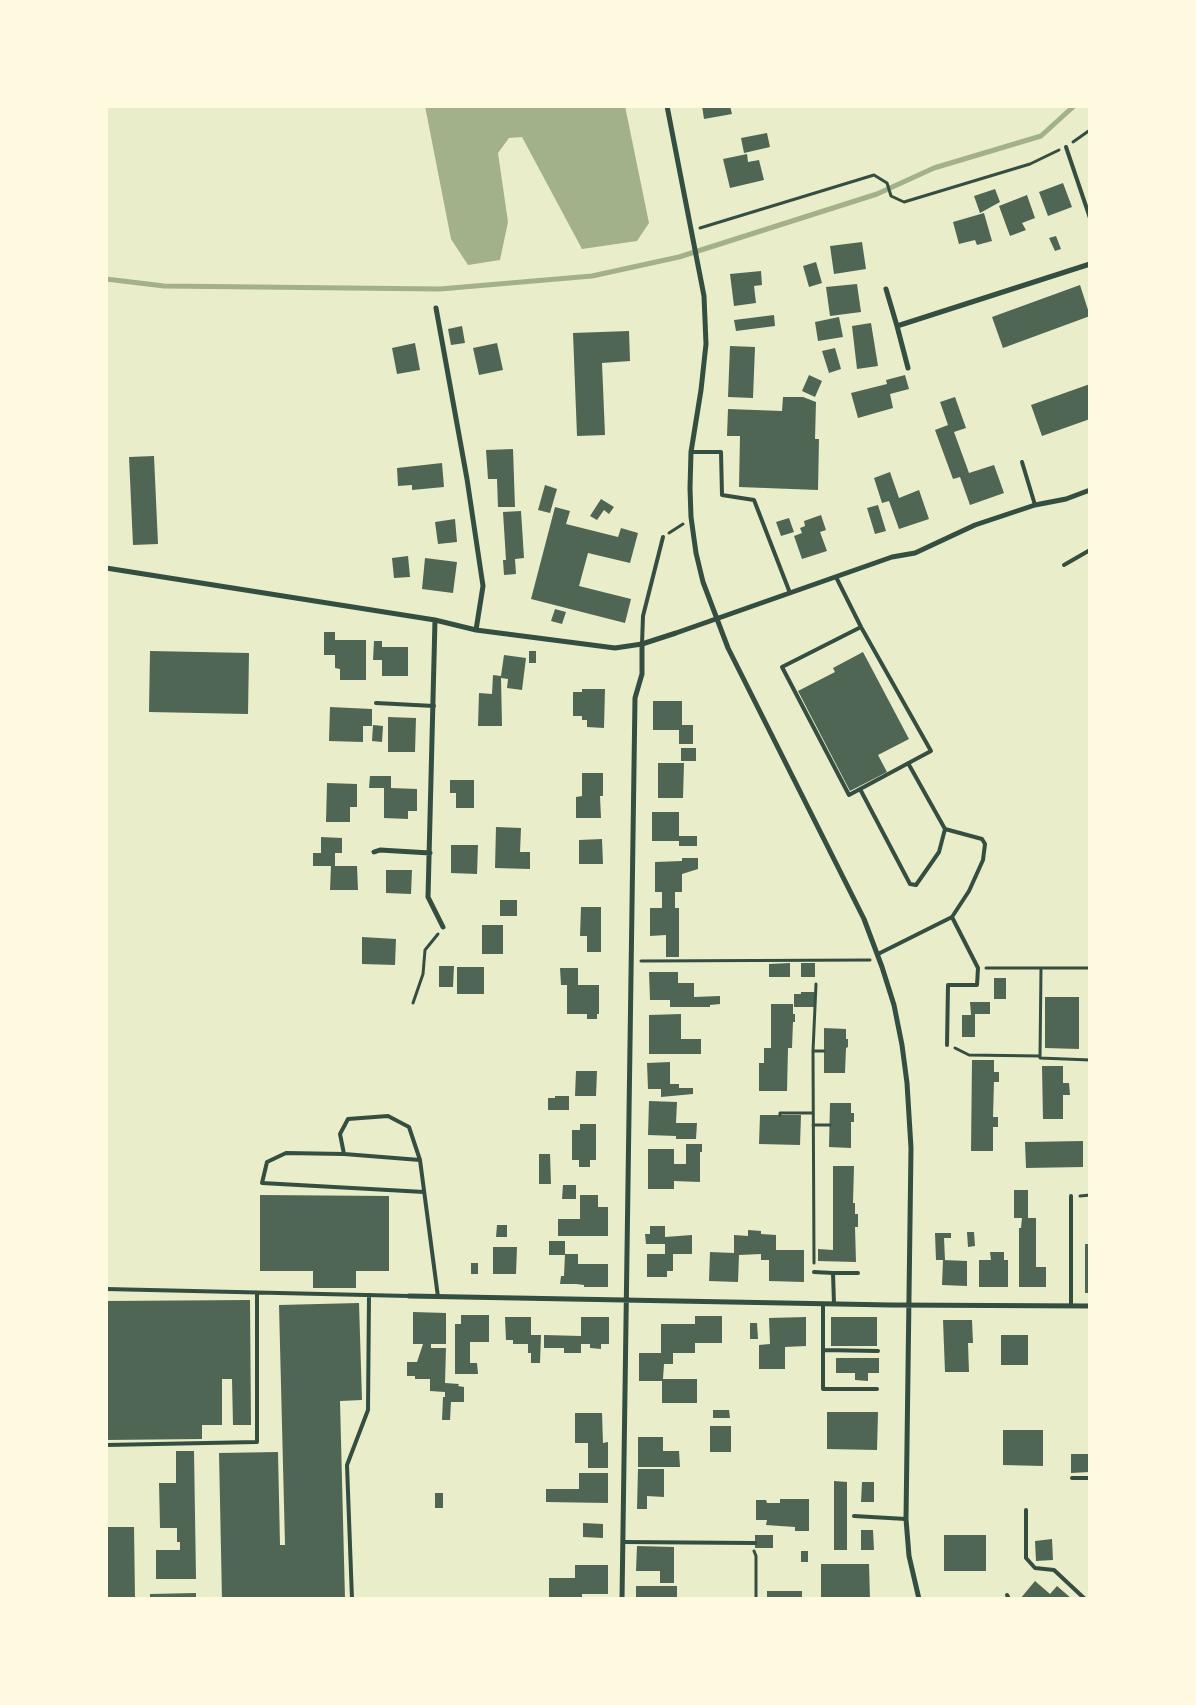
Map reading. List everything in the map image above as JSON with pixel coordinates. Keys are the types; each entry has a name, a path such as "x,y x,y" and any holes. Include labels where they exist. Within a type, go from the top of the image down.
{"street":[{"path":"667,106 704,296 706,344 691,452 692,518 696,553 701,575 716,620 732,656 864,919 879,957 894,1005 902,1044 907,1083 911,1148 906,1519 909,1556 919,1599"},
{"path":"897,326 1090,264"},
{"path":"886,289 908,368"},
{"path":"436,308 467,479 483,586 476,630"},
{"path":"106,568 435,620 476,630 615,648 642,644 716,620 892,557 915,553 974,525 1035,505 1066,499 1090,490"},
{"path":"435,620 428,897 443,927"},
{"path":"622,1599 635,698 642,674 642,644"},
{"path":"374,852 380,850 430,853"},
{"path":"409,1296 823,1304 1090,1306"}],"lane":[{"path":"1066,147 1090,218"},
{"path":"691,452 721,452 722,495 754,500 790,593"},
{"path":"1022,462 1035,505"},
{"path":"642,644 643,616 663,537"},
{"path":"1064,565 1090,550"},
{"path":"836,576 861,626 931,751 849,795 782,667 861,626"},
{"path":"376,703 434,706"},
{"path":"860,789 910,884 916,885 939,852 945,829 908,763"},
{"path":"879,957 952,916 969,891 983,860 985,844 982,839 945,829"},
{"path":"947,1045 948,985 977,985 978,968 952,916"},
{"path":"344,1154 340,1134 348,1119 388,1116 409,1127 420,1160 438,1297"},
{"path":"420,1160 286,1152 267,1162 262,1183 424,1192"},
{"path":"1071,1196 1071,1306"},
{"path":"814,1272 858,1274"},
{"path":"834,1273 834,1304"},
{"path":"106,1289 409,1296"},
{"path":"106,1445 257,1442 257,1293"},
{"path":"352,1599 347,1465 368,1410 369,1295"},
{"path":"823,1304 823,1389 877,1389"},
{"path":"823,1350 878,1351"},
{"path":"1072,1478 1090,1478"},
{"path":"1026,1510 1026,1558 1035,1568 1054,1570 1085,1599"},
{"path":"854,1516 906,1519"},
{"path":"622,1542 753,1543"}],"path":[{"path":"692,231 874,175 887,183 891,196 904,202 1030,164 1066,147 1090,130"},
{"path":"663,537 692,518"},
{"path":"412,1002 423,974 425,950 443,927"},
{"path":"630,961 879,957"},
{"path":"978,968 1090,968"},
{"path":"1040,1056 1041,968"},
{"path":"814,1272 813,1051 816,984"},
{"path":"947,1045 969,1055 1040,1056 1040,1058 1090,1060"},
{"path":"813,1051 824,1051"},
{"path":"780,1115 780,1113 813,1113"},
{"path":"813,1125 830,1125"},
{"path":"753,1543 756,1556 756,1599"}],"shaded area":[{"path":"425,106 625,106 649,223 637,241 582,249 522,137 509,138 498,153 508,222 500,260 468,265 451,239"}],"building":[{"path":"702,106 730,106 732,114 704,119"},
{"path":"767,133 770,147 744,153 741,138"},
{"path":"747,154 748,162 759,160 764,180 730,188 723,159"},
{"path":"1063,183 1072,207 1048,216 1039,192"},
{"path":"995,189 1000,202 980,213 974,196"},
{"path":"1027,195 1035,218 1022,223 1026,230 1010,236 999,206"},
{"path":"984,213 992,241 977,245 975,240 959,244 953,222"},
{"path":"1056,236 1061,249 1055,251 1049,238"},
{"path":"862,242 866,269 834,274 830,246"},
{"path":"816,262 822,283 809,287 803,266"},
{"path":"761,271 762,285 754,286 756,303 734,306 730,274"},
{"path":"857,284 861,312 830,316 826,287"},
{"path":"1080,285 1090,316 1003,348 992,317"},
{"path":"774,315 775,326 736,331 734,320"},
{"path":"839,317 843,337 818,341 815,322"},
{"path":"871,323 878,366 857,369 852,326"},
{"path":"462,326 465,343 451,345 448,329"},
{"path":"629,331 630,361 602,363 605,435 577,436 573,333"},
{"path":"415,343 420,370 397,374 392,348"},
{"path":"497,343 503,370 479,375 473,348"},
{"path":"730,346 755,347 753,398 728,397"},
{"path":"835,348 841,369 829,373 822,351"},
{"path":"809,375 822,381 815,397 802,391"},
{"path":"905,375 909,389 890,394 893,408 858,418 851,393 887,384 886,380"},
{"path":"1090,384 1090,419 1042,436 1031,405"},
{"path":"783,397 803,397 816,402 815,439 819,439 818,490 739,487 740,436 727,436 728,409 782,411"},
{"path":"955,397 966,428 954,432 969,473 994,465 1004,493 970,505 960,477 953,479 935,430 948,425 940,402"},
{"path":"513,449 515,507 498,507 497,479 488,479 486,450"},
{"path":"154,456 158,544 133,545 129,457"},
{"path":"442,463 444,487 412,490 412,485 398,486 397,468"},
{"path":"890,472 899,498 919,490 929,519 899,529 889,501 882,503 874,478"},
{"path":"545,485 557,489 550,513 538,510"},
{"path":"601,499 614,507 609,514 604,510 597,520 590,516"},
{"path":"878,505 886,531 875,534 867,508"},
{"path":"555,507 570,511 566,524 618,537 621,528 638,533 630,563 588,553 579,586 631,599 625,623 531,599"},
{"path":"521,511 524,558 515,559 516,574 504,575 503,560 506,560 503,512"},
{"path":"821,515 826,530 820,532 827,551 802,559 794,536 802,533 800,528 805,526 804,521"},
{"path":"789,518 794,532 781,536 776,522"},
{"path":"455,519 457,542 438,544 435,522"},
{"path":"408,556 410,577 394,578 392,558"},
{"path":"425,558 457,562 453,593 422,589"},
{"path":"555,609 566,612 562,624 551,621"},
{"path":"324,632 335,632 335,640 366,640 366,680 340,680 340,669 335,668 335,655 324,655"},
{"path":"374,641 382,641 382,647 408,647 408,676 382,676 382,660 373,660"},
{"path":"150,651 249,653 248,714 149,712"},
{"path":"529,651 536,651 536,663 529,663"},
{"path":"863,652 909,739 878,755 887,772 850,791 798,691 835,672 833,668"},
{"path":"504,655 526,658 522,690 507,688 508,679 501,678 502,726 478,726 479,693 492,694 493,675 501,676"},
{"path":"582,689 605,689 604,728 587,727 587,720 582,720 582,716 573,716 573,692 582,692"},
{"path":"653,701 682,701 682,725 693,725 693,744 679,744 679,730 653,730"},
{"path":"330,707 372,709 372,726 363,726 363,742 329,741"},
{"path":"388,717 416,718 415,752 388,752"},
{"path":"373,725 383,726 382,742 372,741"},
{"path":"681,748 696,748 696,761 681,761"},
{"path":"658,763 684,763 683,798 658,798"},
{"path":"582,773 603,773 603,796 600,796 601,818 576,818 576,797 582,796"},
{"path":"370,776 391,776 391,788 417,789 417,811 408,811 408,819 384,818 384,788 369,788"},
{"path":"450,780 474,780 474,808 456,808 456,793 450,793"},
{"path":"327,783 357,784 357,807 350,807 350,822 326,822"},
{"path":"652,812 679,812 679,836 697,836 697,846 679,846 679,841 652,841"},
{"path":"496,827 521,828 520,852 530,852 530,869 495,868"},
{"path":"321,837 342,838 342,853 335,853 335,866 357,866 358,890 330,890 331,866 313,866 313,853 321,853"},
{"path":"602,839 603,864 579,864 579,840"},
{"path":"451,845 478,845 477,874 451,873"},
{"path":"682,858 698,858 698,869 682,874 682,892 675,892 675,908 679,908 679,957 666,957 666,935 650,936 650,908 662,908 662,892 655,892 655,862 682,861"},
{"path":"386,870 412,870 411,894 386,893"},
{"path":"500,900 517,900 517,916 500,916"},
{"path":"581,907 601,907 601,952 587,952 587,936 580,936"},
{"path":"482,925 503,925 503,954 482,954"},
{"path":"362,937 396,939 395,965 362,964"},
{"path":"790,963 790,977 769,977 769,964"},
{"path":"801,963 815,963 815,977 801,977"},
{"path":"439,966 454,966 453,987 439,987"},
{"path":"457,967 484,967 484,994 457,994"},
{"path":"560,968 578,968 578,985 599,985 599,1014 597,1014 597,1019 587,1019 587,1014 567,1014 567,985 561,985"},
{"path":"649,972 678,972 678,983 694,983 694,997 720,996 720,1004 710,1005 710,1007 670,1007 670,1000 650,1000"},
{"path":"994,978 1006,978 1006,999 994,999"},
{"path":"801,992 814,992 814,1007 794,1007 794,994 801,994"},
{"path":"1045,997 1079,997 1079,1049 1045,1048"},
{"path":"970,1002 990,1002 990,1014 975,1014 975,1037 962,1037 962,1015 971,1015"},
{"path":"771,1004 793,1004 793,1014 795,1014 792,1048 788,1048 787,1091 759,1091 759,1063 764,1063 764,1048 771,1048"},
{"path":"681,1014 681,1039 701,1039 701,1054 649,1054 649,1015"},
{"path":"824,1028 846,1029 848,1047 846,1048 845,1073 824,1073"},
{"path":"972,1060 994,1060 994,1072 999,1072 999,1082 994,1082 993,1117 998,1117 998,1127 993,1127 993,1151 971,1151"},
{"path":"670,1062 670,1084 679,1084 679,1088 693,1088 693,1094 661,1097 661,1089 648,1089 647,1063"},
{"path":"1042,1066 1063,1066 1063,1083 1069,1083 1070,1095 1063,1095 1063,1119 1043,1119"},
{"path":"576,1071 597,1071 596,1096 575,1096"},
{"path":"555,1096 569,1096 569,1110 548,1110 548,1098 555,1098"},
{"path":"649,1101 677,1102 676,1123 697,1123 696,1139 676,1139 676,1136 648,1135"},
{"path":"830,1103 851,1103 851,1113 854,1113 854,1122 851,1122 851,1148 829,1147"},
{"path":"760,1115 801,1115 800,1145 759,1144"},
{"path":"580,1124 596,1124 596,1160 590,1160 590,1167 579,1167 579,1160 572,1160 572,1130 580,1130"},
{"path":"1083,1141 1083,1167 1026,1168 1025,1142"},
{"path":"686,1144 702,1144 702,1152 700,1152 700,1182 674,1181 674,1189 648,1189 648,1149 674,1149 674,1164 686,1164"},
{"path":"539,1154 550,1154 551,1184 539,1184"},
{"path":"833,1166 854,1166 853,1203 855,1203 855,1214 858,1214 858,1227 855,1227 856,1262 818,1261 818,1249 833,1250"},
{"path":"563,1185 576,1185 576,1199 562,1199"},
{"path":"1014,1190 1028,1190 1028,1218 1036,1218 1036,1267 1046,1267 1046,1287 1019,1287 1019,1228 1021,1228 1022,1218 1014,1218"},
{"path":"260,1195 389,1196 389,1271 356,1271 356,1288 313,1288 313,1271 260,1271"},
{"path":"580,1195 598,1195 598,1207 608,1207 608,1236 558,1236 558,1219 580,1219"},
{"path":"497,1225 507,1225 507,1237 496,1237"},
{"path":"650,1226 665,1226 665,1237 692,1235 692,1254 673,1254 673,1271 667,1271 667,1277 647,1277 647,1254 665,1254 665,1244 646,1244 645,1234 650,1234"},
{"path":"748,1230 761,1231 761,1234 776,1235 776,1250 804,1250 804,1282 769,1281 769,1260 761,1260 761,1254 739,1255 738,1282 709,1281 710,1252 734,1253 734,1235 748,1236"},
{"path":"967,1232 974,1232 975,1246 968,1247"},
{"path":"935,1233 951,1233 951,1238 944,1238 945,1260 936,1260"},
{"path":"549,1241 565,1241 565,1255 549,1255"},
{"path":"1085,1244 1090,1244 1090,1293 1085,1293"},
{"path":"493,1247 517,1247 516,1274 493,1274"},
{"path":"990,1252 1004,1252 1004,1260 1008,1260 1008,1287 979,1287 979,1260 991,1260"},
{"path":"565,1254 578,1254 578,1264 608,1264 608,1287 560,1284 561,1276 564,1276"},
{"path":"943,1260 967,1261 967,1286 942,1285"},
{"path":"471,1263 478,1263 478,1274 471,1274"},
{"path":"250,1300 251,1425 233,1425 232,1379 222,1379 222,1425 202,1425 202,1439 106,1440 106,1301"},
{"path":"359,1303 362,1400 340,1401 345,1599 222,1599 219,1453 278,1452 280,1545 285,1545 279,1305"},
{"path":"413,1312 446,1313 446,1344 431,1344 431,1348 446,1348 445,1383 459,1384 458,1386 464,1387 464,1402 451,1402 450,1420 442,1420 445,1392 430,1391 430,1379 415,1379 415,1376 407,1376 407,1362 417,1362 423,1344 413,1344"},
{"path":"461,1315 489,1315 489,1342 470,1342 470,1363 477,1363 478,1374 455,1374 455,1324 461,1324"},
{"path":"695,1316 722,1316 722,1343 695,1343 695,1353 673,1353 673,1364 664,1364 663,1379 697,1379 697,1403 662,1403 662,1381 639,1381 639,1353 661,1353 661,1324 695,1324"},
{"path":"505,1317 531,1317 531,1335 541,1335 540,1363 531,1363 531,1353 528,1353 528,1344 513,1344 513,1340 506,1340"},
{"path":"581,1317 609,1317 609,1344 601,1344 601,1349 590,1348 590,1344 581,1344 581,1353 564,1353 564,1348 544,1348 544,1335 581,1336"},
{"path":"806,1317 806,1346 785,1347 785,1369 759,1369 759,1345 770,1344 769,1318"},
{"path":"831,1317 877,1317 877,1346 831,1346"},
{"path":"943,1320 972,1320 973,1343 968,1343 969,1372 945,1372"},
{"path":"750,1323 757,1323 758,1339 750,1339"},
{"path":"1001,1335 1028,1335 1028,1365 1001,1365"},
{"path":"836,1358 879,1358 879,1373 868,1373 868,1381 855,1380 855,1373 836,1373"},
{"path":"713,1410 729,1410 730,1418 713,1418"},
{"path":"827,1412 878,1412 877,1450 827,1449"},
{"path":"575,1413 602,1413 603,1443 608,1442 608,1468 588,1468 588,1443 575,1443"},
{"path":"710,1426 731,1426 731,1452 710,1452"},
{"path":"1003,1430 1043,1430 1043,1466 1003,1465"},
{"path":"638,1437 663,1437 663,1451 679,1451 680,1467 638,1467"},
{"path":"176,1451 194,1451 196,1579 156,1579 156,1550 180,1550 180,1542 177,1542 177,1528 160,1528 159,1483 176,1483"},
{"path":"1071,1454 1090,1454 1090,1472 1071,1473"},
{"path":"638,1469 664,1469 664,1497 647,1496 647,1509 637,1509"},
{"path":"579,1473 608,1473 608,1503 546,1502 546,1489 579,1489"},
{"path":"834,1481 847,1482 847,1550 834,1550"},
{"path":"862,1482 874,1482 874,1502 861,1502"},
{"path":"435,1493 443,1493 443,1508 435,1508"},
{"path":"780,1499 809,1499 809,1531 795,1531 795,1527 766,1525 767,1520 756,1520 756,1500 766,1500 767,1503 780,1503"},
{"path":"583,1523 603,1524 603,1538 583,1537"},
{"path":"106,1527 134,1527 135,1599 106,1599"},
{"path":"861,1530 873,1530 874,1550 861,1550"},
{"path":"755,1535 773,1535 773,1548 755,1548"},
{"path":"944,1535 986,1535 986,1571 944,1571"},
{"path":"1052,1539 1053,1560 1036,1561 1035,1541"},
{"path":"637,1546 674,1547 674,1583 660,1583 660,1571 636,1571"},
{"path":"801,1551 808,1551 808,1562 801,1562"},
{"path":"821,1564 869,1564 870,1599 821,1599"},
{"path":"575,1565 608,1565 608,1594 582,1594 582,1597 549,1597 549,1578 575,1578"},
{"path":"1035,1581 1050,1594 1057,1586 1072,1599 1020,1599"},
{"path":"636,1586 677,1586 677,1599 636,1599"},
{"path":"767,1591 802,1591 802,1599 767,1599"},
{"path":"196,1593 196,1599 150,1599 150,1594"}],"waterway":[{"path":"106,279 164,286 440,289 592,276 679,257 877,194 934,168 1041,136 1074,106"}]}
